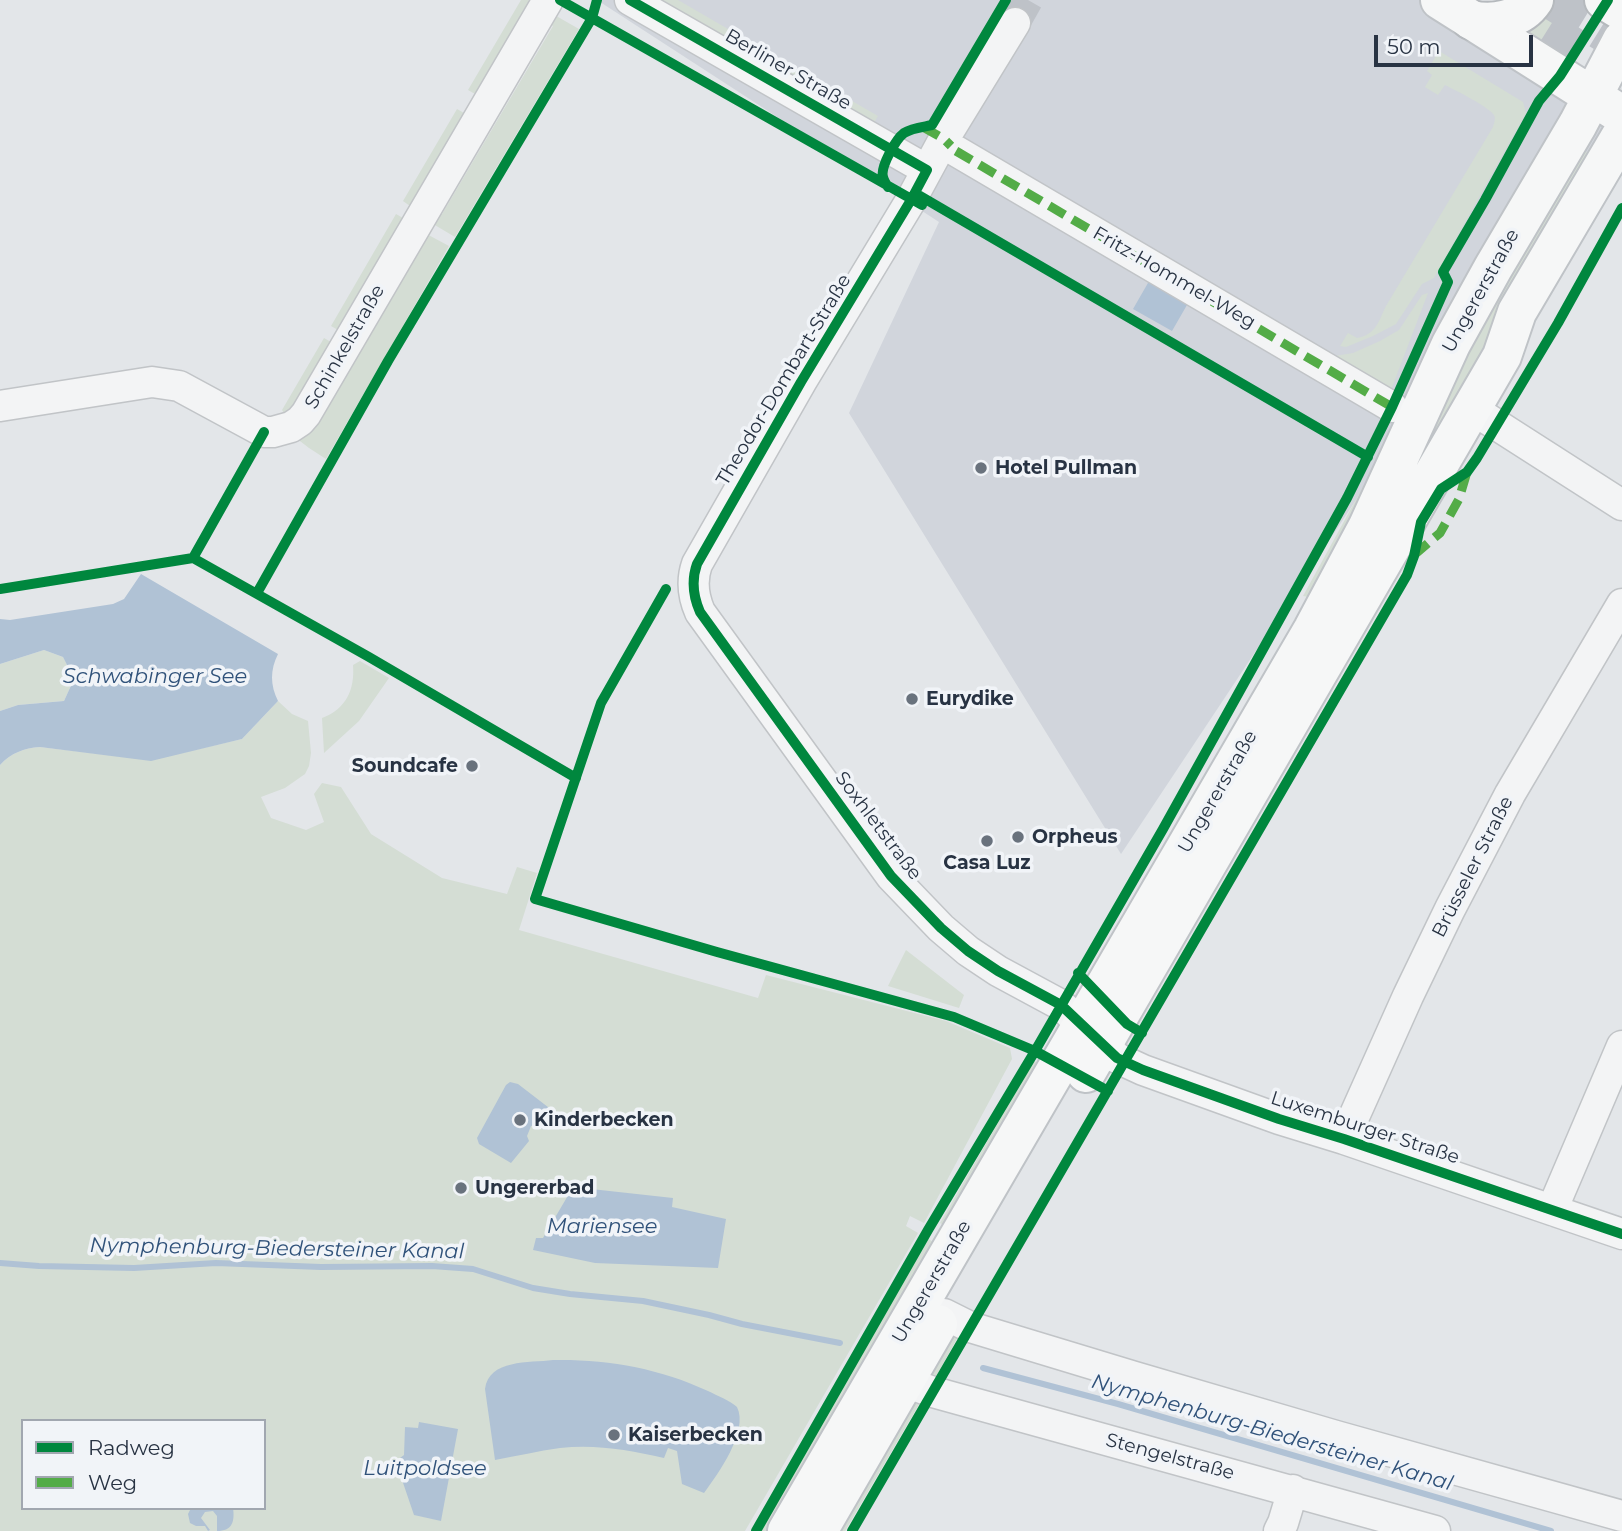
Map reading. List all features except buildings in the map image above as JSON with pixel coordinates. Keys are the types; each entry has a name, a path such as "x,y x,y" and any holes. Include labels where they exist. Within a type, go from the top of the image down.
{"main road":[{"path":"1455,10 1484,22 1507,19 1524,12 1534,0"},
{"path":"1604,0 1622,11"},
{"path":"1455,10 1607,105"},
{"name":"Ungererstraße","path":"818,1531 944,1314 1092,1035 1341,578 1379,503 1451,344 1493,268 1578,124 1607,105 1622,40"},
{"name":"Ungererstraße","path":"787,1531 1472,409 1502,356 1517,312 1622,134"}],"street":[{"name":"Schinkelstraße","path":"0,406 152,382 179,386 264,432 280,431 300,421 548,0"},
{"name":"Berliner Straße","path":"630,0 928,170"},
{"name":"Theodor-Dombart-Straße","path":"700,612 693,586 697,564 801,382 1015,23"},
{"name":"Fritz-Hommel-Weg","path":"956,150 1392,407"},
{"path":"1472,409 1622,505"},
{"name":"Brüsseler Straße","path":"1344,1139 1408,996 1510,793 1622,604"},
{"name":"Soxhletstraße","path":"700,612 891,876 941,928 968,951 998,971 1061,1005 1092,1035"},
{"name":"Luxemburger Straße","path":"1092,1035 1117,1058 1143,1070 1279,1119 1622,1234"},
{"path":"1552,1210 1622,1046"},
{"path":"944,1314 970,1327 1122,1373 1622,1516"},
{"name":"Stengelstraße","path":"905,1382 1435,1531"},
{"path":"1279,1531 1293,1490"}],"shaded area":[{"path":"521,0 535,4 530,12 522,14 485,78 488,85 485,91 475,94 468,90"},
{"path":"597,0 1425,0 1613,113 1121,854 849,413 939,222"},
{"path":"662,0 678,0 878,116 874,123"},
{"path":"1550,0 1577,0 1582,4 1553,50 1524,32"},
{"path":"551,13 579,29 455,237 428,221 434,210 442,214 553,26 546,22"},
{"path":"1439,51 1523,102 1526,113 1434,278 1422,284 1396,324 1346,347 1340,346 1348,333 1357,338 1369,334 1376,326 1493,127 1494,115 1479,103 1445,85 1438,95 1425,87 1432,75 1427,71"},
{"path":"457,109 464,113 468,120 465,124 458,124 418,192 421,201 418,205 410,206 403,201"},
{"path":"1578,146 1588,153 1496,310 1491,353 1315,645 1405,470"},
{"path":"396,214 403,218 407,225 404,230 395,231 345,318 348,325 345,330 338,330 331,326"},
{"path":"421,231 449,246 326,459 296,438 312,420 319,423 423,242"},
{"path":"1428,293 1391,390 1331,360 1335,356 1353,353 1399,330 1422,295"},
{"path":"324,338 331,342 333,352 326,350 292,408 288,420 282,410"},
{"path":"1398,423 1315,598 1303,596"},
{"path":"44,650 63,657 74,679 64,701 18,705 0,711 0,664"},
{"path":"360,661 389,678 359,721 324,753 322,718 337,709 347,698 352,683 353,665"},
{"name":"Ungererbad","path":"278,701 292,714 308,721 311,753 305,774 285,788 261,797 271,818 306,830 324,822 314,794 322,783 341,787 371,834 442,878 507,894 517,867 537,873 519,930 758,998 766,975 946,1021 1010,1048 1012,1059 924,1223 910,1216 906,1226 918,1233 745,1531 0,1531 0,765 13,754 40,747 151,760 242,739"},
{"path":"906,950 964,995 959,1008 888,986"},
{"path":"1034,1061 1046,1068 945,1226 940,1223"},
{"path":"928,1239 934,1242 769,1531 761,1531"},
{"path":"947,1335 959,1335 933,1382 927,1362"},
{"path":"915,1401 921,1401 845,1531 840,1531"}],"water":[{"path":"1152,276 1191,298 1172,331 1133,309"},
{"name":"Schwabinger See","path":"141,574 278,654 272,678 278,701 242,739 151,761 40,747 18,752 0,765 0,711 18,705 64,701 74,679 63,657 44,650 0,664 0,619 10,620 113,604 124,599"},
{"name":"Kinderbecken","path":"510,1082 518,1084 557,1114 548,1129 531,1126 527,1136 529,1141 511,1163 479,1144 477,1138"},
{"name":"Mariensee","path":"573,1187 673,1198 672,1207 726,1219 718,1268 595,1263 533,1250 536,1238 543,1238"},
{"name":"Kaiserbecken","path":"553,1360 632,1366 689,1383 737,1407 740,1417 736,1440 724,1464 704,1493 682,1484 677,1451 668,1448 664,1458 625,1450 586,1447 560,1448 495,1460 485,1389 488,1379 502,1367 512,1364"},
{"name":"Luitpoldsee","path":"419,1422 458,1429 441,1521 414,1515 400,1474 405,1427 418,1428"},
{"path":"190,1510 233,1510 233,1521 226,1529 217,1531 217,1516 213,1511 205,1512 201,1518 210,1530 208,1531 205,1526 190,1523"}],"waterway":[{"name":"Nymphenburg-Biedersteiner Kanal","path":"0,1263 134,1268 216,1263 473,1269 533,1288 643,1301 840,1343"},
{"name":"Nymphenburg-Biedersteiner Kanal","path":"983,1368 1118,1404 1551,1531"}],"tunnel":[{"path":"1015,23 1028,0"},
{"path":"1499,0 1622,77"},
{"path":"1551,0 1622,44"}],"marked path":[{"path":"923,127 951,146"},
{"path":"956,151 1392,407"},
{"path":"1414,555 1440,533 1459,499 1467,472"}],"cycle path":[{"path":"560,0 922,205"},
{"path":"257,593 388,361 592,18 597,0"},
{"path":"630,0 927,170 697,564 693,582 700,612 891,876 941,928 968,951 998,971 1061,1005 1117,1058 1279,1119 1622,1234"},
{"path":"888,187 883,172 893,147 904,133 932,125 1006,0"},
{"path":"756,1531 928,1230 1163,829 1347,498 1392,407 1448,282 1443,272 1539,101 1560,76 1608,0"},
{"path":"915,193 1368,457"},
{"path":"852,1531 1407,575 1421,522 1441,489 1467,472 1477,458 1558,323 1622,208"},
{"path":"193,558 264,432"},
{"path":"0,589 193,558 576,778"},
{"path":"666,589 601,703 535,899 954,1017 1035,1051 1108,1091"},
{"path":"1078,973 1127,1024 1142,1033"}],"place":[{"name":"Hotel Pullman","path":"981,468"},
{"name":"Eurydike","path":"912,699"},
{"name":"Soundcafe","path":"472,766"},
{"name":"Orpheus","path":"1018,837"},
{"name":"Casa Luz","path":"987,841"},
{"name":"Kinderbecken","path":"520,1120"},
{"name":"Ungererbad","path":"461,1188"},
{"name":"Kaiserbecken","path":"614,1435"}]}
